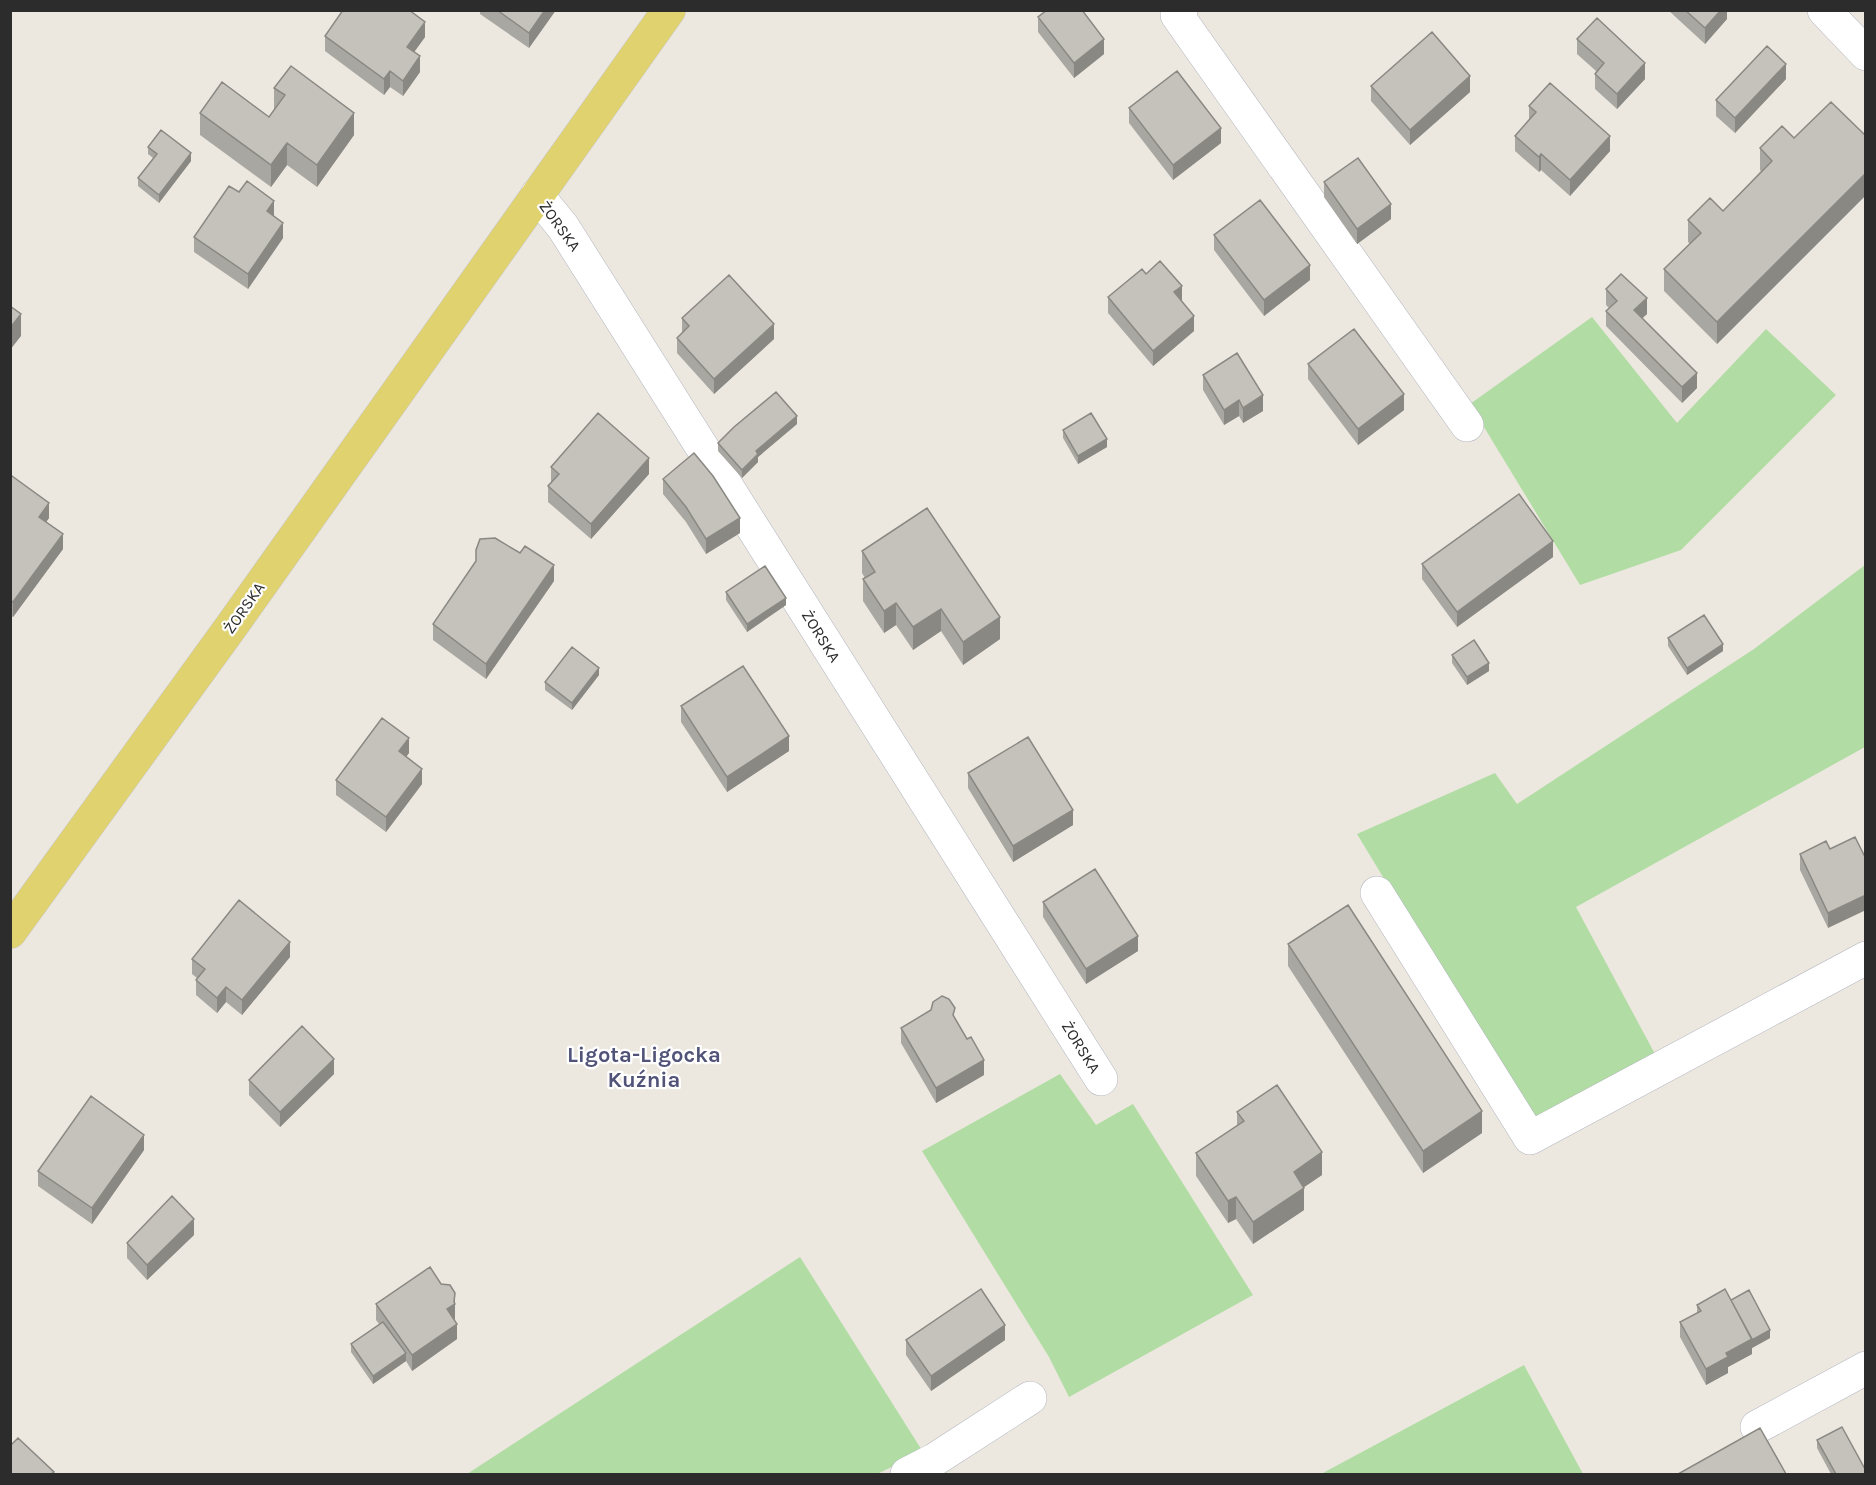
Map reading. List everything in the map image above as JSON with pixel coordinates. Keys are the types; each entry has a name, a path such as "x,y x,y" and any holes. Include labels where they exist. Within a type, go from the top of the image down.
{"main road":[{"name":"ŻORSKA","path":"10,932 233,624 669,10"}],"street":[{"path":"1181,10 1177,15 1467,425"},
{"path":"1824,10 1866,54"},
{"name":"ŻORSKA","path":"537,195 569,237 1101,1079"},
{"path":"1377,892 1530,1138 1866,958"},
{"path":"1757,1427 1866,1368"},
{"path":"907,1474 934,1460 1030,1398"}],"green space":[{"path":"1592,317 1677,423 1766,329 1836,395 1681,550 1580,585 1470,404"},
{"path":"1865,565 1865,747 1576,907 1655,1054 1532,1123 1357,834 1495,773 1517,804 1754,649"},
{"path":"1060,1074 1096,1125 1133,1104 1253,1295 1069,1397 1049,1357 922,1151"},
{"path":"800,1257 923,1452 877,1474 467,1474"},
{"path":"1524,1365 1583,1474 1321,1474"}],"building":[{"path":"343,10 409,10 425,22 407,47 420,56 403,81 390,71 384,79 325,36"},
{"path":"497,10 545,10 529,33"},
{"path":"1047,10 1082,10 1104,39 1074,63 1038,17"},
{"path":"1685,10 1721,10 1705,28"},
{"path":"1597,18 1645,63 1617,94 1595,74 1604,63 1577,39"},
{"path":"1432,32 1470,76 1410,130 1371,86"},
{"path":"1767,46 1786,64 1735,118 1716,100"},
{"path":"291,66 354,113 317,165 287,143 271,165 200,113 222,82 269,117 285,95 274,88"},
{"path":"1177,71 1221,128 1173,165 1129,108"},
{"path":"1550,83 1610,136 1570,180 1541,154 1539,157 1515,136 1536,112 1529,106"},
{"path":"1831,102 1866,136 1866,173 1717,322 1664,269 1701,233 1688,220 1710,198 1723,211 1772,161 1760,148 1782,126 1794,138"},
{"path":"161,130 191,153 159,195 138,178 157,154 148,147"},
{"path":"1358,158 1391,204 1357,229 1324,182"},
{"path":"247,181 274,201 267,211 283,223 248,274 194,237 229,186 239,192"},
{"path":"1260,200 1310,265 1264,300 1214,235"},
{"path":"1160,261 1182,286 1174,292 1194,316 1153,351 1108,297 1142,269 1146,274"},
{"path":"1621,274 1647,298 1634,310 1697,373 1682,387 1606,311 1617,301 1606,289"},
{"path":"729,275 774,324 714,379 677,338 689,326 682,318"},
{"path":"10,306 21,314 10,328"},
{"path":"1354,329 1404,394 1358,429 1308,364"},
{"path":"1237,353 1263,395 1243,408 1239,400 1224,410 1203,375"},
{"path":"776,392 797,416 756,451 758,454 742,470 718,443"},
{"path":"598,413 649,458 591,524 548,486 559,474 551,467"},
{"path":"1091,413 1107,439 1078,456 1063,430"},
{"path":"694,453 713,476 740,518 706,539 686,507 663,479"},
{"path":"12,476 49,503 39,517 63,534 13,602 10,600 10,478"},
{"path":"1519,494 1553,541 1457,612 1422,564"},
{"path":"927,508 1000,617 963,642 941,609 913,627 896,603 884,611 863,579 875,572 862,551"},
{"path":"495,538 520,553 525,546 554,565 486,664 433,624 476,561 476,550 480,539"},
{"path":"765,566 786,598 747,624 726,592"},
{"path":"1704,615 1723,644 1687,668 1668,638"},
{"path":"1474,640 1489,663 1467,677 1452,655"},
{"path":"572,647 599,668 572,703 545,682"},
{"path":"743,666 789,736 727,777 681,706"},
{"path":"382,718 409,738 399,751 422,769 386,817 336,780"},
{"path":"1028,737 1073,810 1013,846 968,773"},
{"path":"1855,837 1866,859 1866,895 1828,913 1800,854 1826,841 1830,849"},
{"path":"1095,869 1138,936 1086,969 1043,902"},
{"path":"239,900 290,942 242,1000 226,987 217,998 196,980 205,969 192,959"},
{"path":"1348,905 1482,1111 1423,1151 1288,944"},
{"path":"942,996 949,999 955,1008 953,1015 967,1039 971,1037 984,1060 936,1088 901,1028 931,1010 933,1002"},
{"path":"302,1026 334,1059 280,1112 249,1080"},
{"path":"1277,1085 1322,1152 1294,1172 1304,1188 1253,1222 1236,1197 1228,1201 1196,1153 1244,1121 1237,1112"},
{"path":"91,1096 144,1135 92,1208 38,1171"},
{"path":"172,1196 194,1219 147,1265 127,1243"},
{"path":"430,1267 441,1284 450,1285 455,1293 455,1304 447,1309 457,1324 412,1355 376,1304"},
{"path":"981,1289 1005,1325 931,1376 906,1340"},
{"path":"1725,1289 1752,1339 1726,1353 1728,1357 1706,1369 1680,1322 1701,1311 1697,1305"},
{"path":"1749,1290 1770,1330 1752,1340 1731,1300"},
{"path":"383,1322 406,1353 373,1376 351,1344"},
{"path":"1842,1427 1866,1474 1836,1474 1817,1440"},
{"path":"1760,1428 1786,1474 1678,1474"},
{"path":"18,1438 54,1472 51,1474 10,1474 10,1446"}],"district":[{"name":"Ligota-Ligocka Kuźnia","path":"644,1068"}]}
